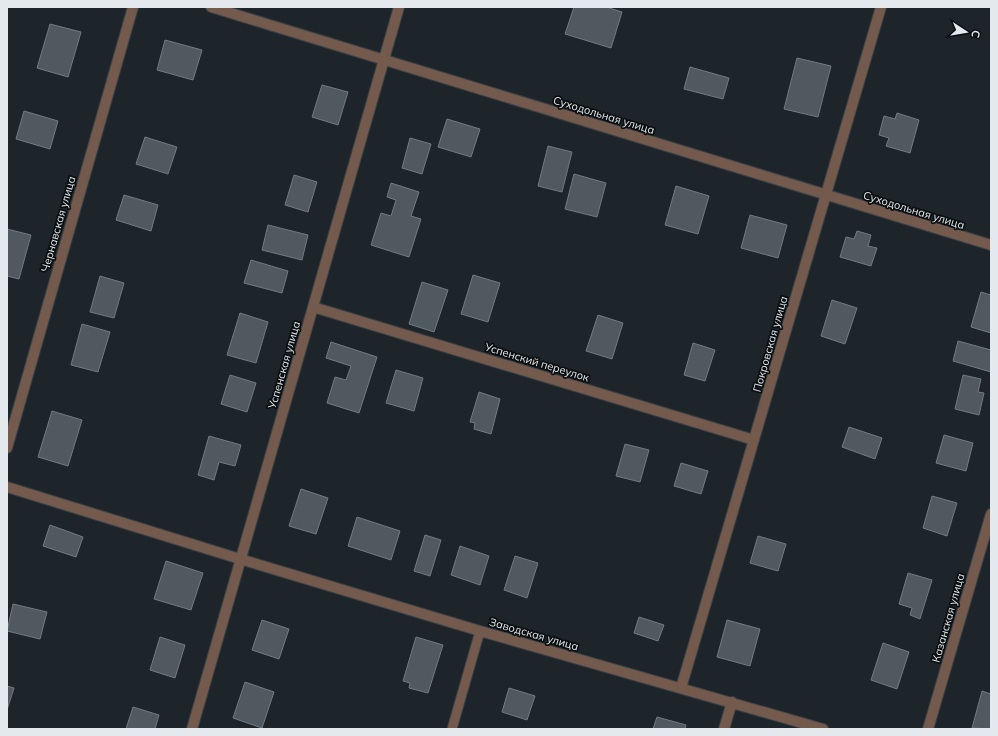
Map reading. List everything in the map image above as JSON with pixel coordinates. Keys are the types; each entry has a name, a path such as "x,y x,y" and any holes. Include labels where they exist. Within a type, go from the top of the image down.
{"street":[{"name":"Чернавская улица","path":"7,448 133,7"},
{"name":"Суходольная улица","path":"211,7 991,246"},
{"name":"Успенская улица","path":"192,729 399,7"},
{"name":"Покровская улица","path":"681,688 881,7"},
{"name":"Успенский переулок","path":"313,307 754,440"},
{"name":"Заводская улица","path":"7,487 240,560 480,631 823,729"},
{"name":"Казанская улица","path":"928,729 991,514"},
{"path":"724,729 732,702"}],"lane":[{"path":"452,729 480,631"}],"building":[{"path":"574,7 606,7 622,12 611,48 565,34"},
{"path":"50,24 81,32 68,77 37,68"},
{"path":"165,40 202,50 193,80 157,70"},
{"path":"797,58 831,66 818,117 784,109"},
{"path":"690,67 729,78 723,99 684,89"},
{"path":"322,85 348,92 338,125 312,117"},
{"path":"24,111 58,121 50,149 16,139"},
{"path":"897,113 919,120 910,153 886,146 889,138 879,135 884,116 895,119"},
{"path":"447,119 480,129 471,157 438,147"},
{"path":"145,137 177,147 168,174 136,164"},
{"path":"410,138 431,144 422,174 402,168"},
{"path":"548,146 572,152 562,192 538,186"},
{"path":"574,174 606,183 597,217 565,209"},
{"path":"294,175 317,182 308,212 285,205"},
{"path":"391,183 419,192 411,216 421,219 409,257 371,245 381,213 391,216 396,200 387,197"},
{"path":"676,186 709,196 698,234 665,225"},
{"path":"124,195 158,205 151,231 116,220"},
{"path":"750,215 787,225 778,258 741,248"},
{"path":"268,225 308,235 302,260 262,250"},
{"path":"7,229 31,235 19,279 7,276"},
{"path":"857,231 871,235 868,246 877,248 871,266 840,257 846,237 854,239"},
{"path":"251,260 288,271 282,293 244,283"},
{"path":"473,275 500,283 488,322 461,314"},
{"path":"100,276 124,283 114,318 90,312"},
{"path":"422,282 448,290 434,332 409,324"},
{"path":"981,292 991,295 991,333 971,327"},
{"path":"832,300 857,308 845,344 821,336"},
{"path":"240,313 268,322 256,363 227,355"},
{"path":"598,315 623,323 612,359 586,351"},
{"path":"82,324 110,332 98,372 71,365"},
{"path":"958,341 991,350 991,372 953,361"},
{"path":"331,342 377,357 359,413 327,403 335,377 346,380 351,366 326,358"},
{"path":"693,343 715,350 705,381 684,375"},
{"path":"396,370 423,378 414,411 386,403"},
{"path":"230,375 256,383 247,412 221,404"},
{"path":"963,375 981,379 978,392 984,393 979,415 955,409"},
{"path":"479,392 500,399 491,434 474,429 475,423 470,422"},
{"path":"52,411 82,420 68,466 38,457"},
{"path":"849,427 882,438 875,459 842,447"},
{"path":"944,435 973,443 966,471 936,463"},
{"path":"209,436 241,445 235,466 219,462 214,480 198,475"},
{"path":"625,444 649,450 640,482 616,476"},
{"path":"681,463 708,471 701,494 674,486"},
{"path":"301,489 328,498 316,534 289,526"},
{"path":"932,496 957,503 947,536 923,528"},
{"path":"357,517 400,531 391,560 348,546"},
{"path":"50,525 83,537 76,557 43,546"},
{"path":"425,535 441,540 430,576 414,571"},
{"path":"758,536 786,544 778,571 750,563"},
{"path":"460,546 489,556 480,585 451,575"},
{"path":"515,556 538,563 527,598 504,590"},
{"path":"166,561 203,573 191,610 154,599"},
{"path":"908,573 932,580 920,619 910,615 912,608 899,604"},
{"path":"13,604 47,612 40,639 7,631"},
{"path":"639,617 664,625 658,641 634,633"},
{"path":"262,620 289,629 279,659 252,650"},
{"path":"727,620 760,629 750,666 717,657"},
{"path":"160,637 185,645 175,678 150,670"},
{"path":"416,637 443,645 428,693 409,688 410,683 403,681"},
{"path":"883,643 909,652 897,689 871,680"},
{"path":"245,682 274,692 262,728 233,718"},
{"path":"7,686 14,688 7,710"},
{"path":"509,688 535,696 527,720 502,712"},
{"path":"982,691 991,694 991,729 972,728"},
{"path":"133,707 159,715 155,729 126,729"},
{"path":"657,717 686,725 685,729 653,729"}]}
